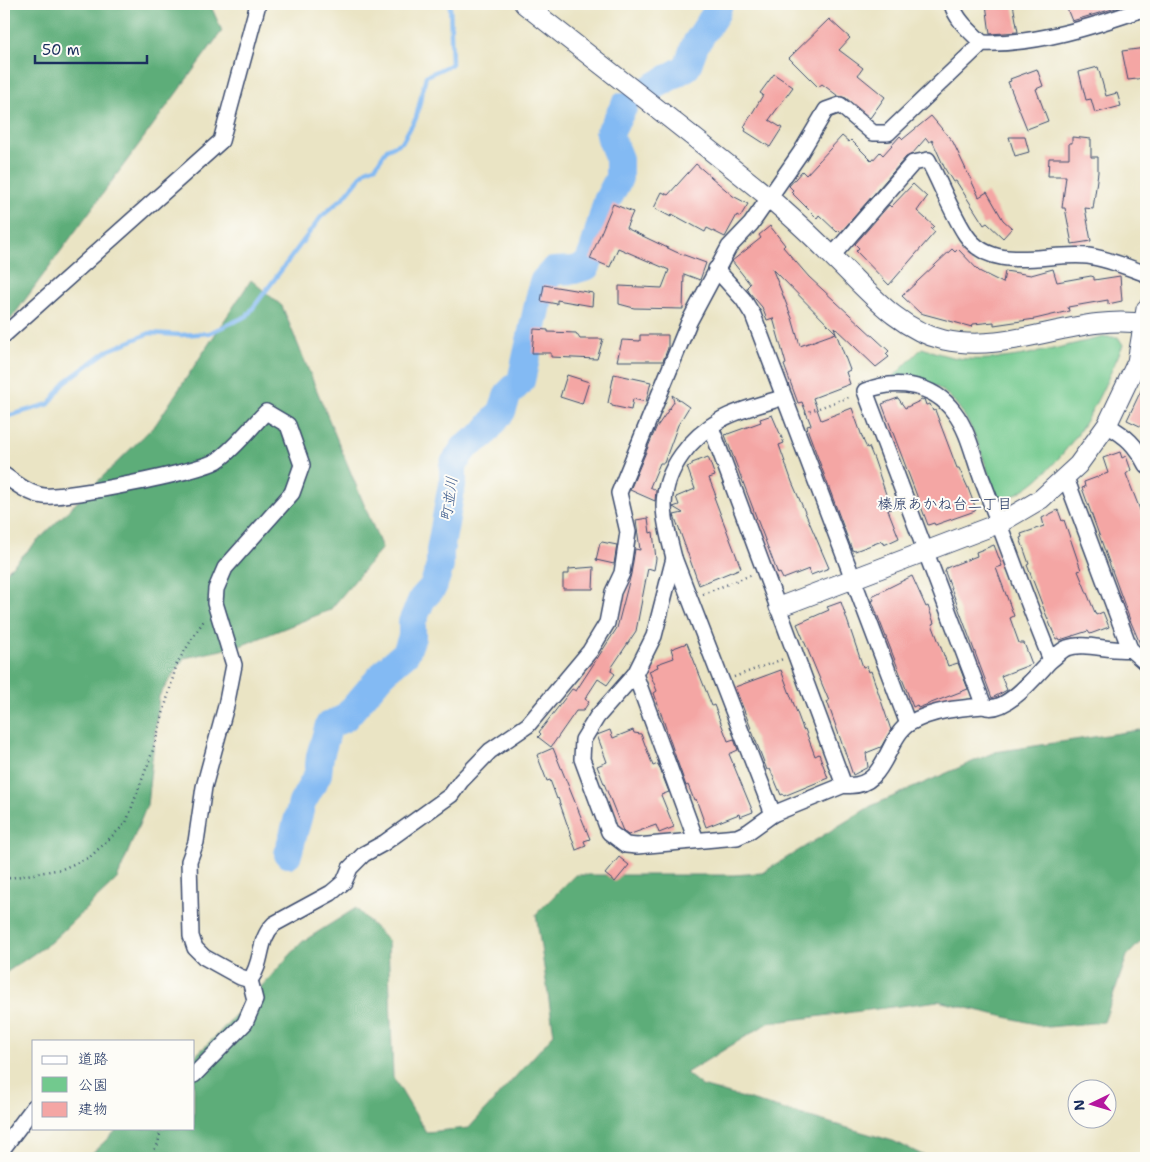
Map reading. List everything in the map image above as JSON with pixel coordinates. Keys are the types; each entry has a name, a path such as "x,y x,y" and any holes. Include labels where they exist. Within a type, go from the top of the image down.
{"street":[{"path":"4,335 221,141 258,4"},
{"path":"524,4 769,197 880,304 902,321 928,336 970,344 1016,339 1091,325 1146,319 1137,362 1107,425 1084,458 1066,478 1041,499 1000,523 779,608"},
{"path":"952,4 954,11 964,26 982,43 1020,43 1114,20 1146,8"},
{"path":"250,980 257,970 262,942 267,931 274,924 331,893 344,882 350,868 364,854 384,843 451,795 461,781 490,752 528,725 590,651 607,623 613,592 624,565 628,532 619,494 689,322 728,247 751,224 801,152 826,110 840,105 873,132 888,133 982,43"},
{"path":"832,256 913,163 928,160 967,236 985,251 1018,260 1087,256 1113,261 1146,274"},
{"path":"716,269 743,299 753,315 908,724"},
{"path":"984,706 865,391 879,386 896,384 919,387 946,402 961,423 1051,660"},
{"path":"773,814 674,558 665,524 664,504 667,484 677,460 693,441 722,419 784,397"},
{"path":"4,475 18,486 44,496 94,490 154,479 217,461 266,412 288,426 302,465 292,493 225,568 216,589 215,603 234,665 226,706 204,787 196,842 189,861 191,936 195,948 204,958 240,977 250,980"},
{"path":"1107,425 1138,448 1146,466"},
{"path":"710,428 844,785"},
{"path":"1066,478 1130,649 1146,663"},
{"path":"674,558 654,636 635,674 597,717 583,740 582,759 604,820 609,832 626,845 637,846 737,837 748,832 773,814 844,785 852,786 878,772 908,724 948,709 984,706 998,707 1012,699 1051,660 1067,648 1086,646 1116,651 1130,649"},
{"path":"635,674 696,840"},
{"path":"195,1073 246,1023 256,1000 250,980"},
{"path":"4,1147 32,1109"}],"path":[{"path":"791,418 865,391"},
{"path":"690,599 764,570"},
{"path":"4,879 62,869 90,857 126,823 153,750 177,663 215,603"},
{"path":"723,681 796,654"},
{"path":"149,1158 158,1144 161,1130"}],"green space":[{"path":"4,4 210,4 222,31 11,319 4,322"},
{"path":"251,280 282,306 382,548 330,610 240,646 184,658 159,696 147,805 117,879 51,942 4,974 4,574 156,424"},
{"path":"1105,337 1118,337 1123,345 1089,416 1068,447 1055,462 1033,483 1008,499 997,497 974,434 964,415 952,399 936,387 917,379 892,378 922,348 955,358 1002,358 1054,349"},
{"path":"1146,729 1146,936 1127,956 1104,1022 1048,1027 938,1001 768,1023 686,1073 702,1086 893,1141 929,1158 87,1158 117,1130 195,1130 195,1056 217,1035 302,942 356,908 388,941 393,1077 426,1132 469,1128 554,1034 536,914 575,875 733,875 762,873 871,806 995,752"}],"building":[{"path":"986,4 1013,4 1018,32 990,34"},
{"path":"1065,4 1126,4 1126,5 1072,21"},
{"path":"829,19 850,38 839,50 863,68 858,75 885,97 870,118 846,98 838,96 822,84 818,87 789,58"},
{"path":"1146,48 1146,78 1128,80 1122,51"},
{"path":"1098,67 1106,96 1117,93 1121,106 1095,113 1091,99 1086,100 1079,72"},
{"path":"1037,69 1043,86 1036,89 1048,121 1027,129 1008,82 1011,81 1010,79"},
{"path":"774,74 793,87 769,120 782,128 770,147 745,131 744,127 763,95 760,93"},
{"path":"931,116 953,142 979,197 987,192 1003,220 1012,228 1003,238 987,223 984,225 956,181 953,182 945,169 932,140 929,142 926,138 912,154 906,157 841,232 839,230 837,232 819,215 817,218 791,192 793,190 789,186 802,171 806,175 842,136 849,142 851,140 872,161 880,152 883,155 900,136 903,139"},
{"path":"1009,137 1025,137 1029,152 1015,156"},
{"path":"1072,137 1091,139 1091,157 1098,157 1098,172 1093,209 1085,208 1091,241 1072,244 1065,208 1062,208 1066,176 1048,176 1049,158 1069,158 1069,143 1072,143"},
{"path":"696,164 733,196 748,204 740,217 737,215 725,237 707,228 705,232 672,214 671,217 654,208 662,192 668,195"},
{"path":"913,184 927,197 917,211 934,226 931,229 935,232 889,285 856,251 859,248 855,244 889,205 891,207"},
{"path":"613,204 633,212 626,228 676,252 706,263 700,280 684,274 683,309 634,308 619,304 619,286 662,288 669,270 618,248 610,267 590,259"},
{"path":"770,226 785,245 783,247 809,277 889,351 886,354 889,357 876,367 834,327 850,370 846,372 850,384 813,398 821,420 852,408 864,442 867,448 869,447 874,459 891,509 888,510 899,538 884,545 882,541 855,551 852,550 808,431 807,426 811,425 802,402 798,403 784,365 786,364 773,318 767,320 762,307 749,292 747,287 750,284 732,261 761,238 759,235","holes":["772,268 836,333 800,346 792,318"]},
{"path":"952,249 955,252 958,249 979,271 1003,283 1005,271 1031,275 1053,269 1057,282 1091,276 1094,277 1094,280 1120,276 1122,301 1108,304 1108,300 1068,307 1069,311 1035,319 994,325 994,322 973,324 972,327 920,313 902,296"},
{"path":"544,285 593,293 592,306 557,300 557,304 541,301"},
{"path":"534,329 548,330 548,332 576,333 580,339 603,339 597,359 551,357 551,353 532,353"},
{"path":"640,335 668,335 668,348 663,361 617,361 622,340 640,341"},
{"path":"614,374 651,382 646,402 633,399 631,410 612,406 612,404 608,403"},
{"path":"567,375 589,382 582,404 560,397"},
{"path":"1146,380 1146,418 1142,427 1127,420"},
{"path":"672,395 689,407 678,425 664,463 660,463 650,487 656,490 655,501 630,490 656,428 674,402"},
{"path":"898,398 905,408 924,399 926,405 930,404 933,411 935,410 957,468 959,468 968,488 976,509 975,511 935,525 934,523 928,525 882,404"},
{"path":"772,415 784,443 779,445 792,482 829,568 811,575 809,569 783,579 780,573 778,574 725,435 761,422 760,419"},
{"path":"1120,452 1122,458 1126,456 1131,470 1126,474 1146,525 1146,651 1141,646 1130,620 1082,488 1085,487 1084,482 1108,473 1103,458"},
{"path":"708,457 715,476 709,478 716,496 714,497 741,568 699,585 674,515 683,513 673,507 679,505 676,497 695,489 687,467"},
{"path":"1058,510 1062,521 1064,520 1081,570 1078,571 1096,615 1103,612 1109,627 1090,634 1088,631 1060,640 1059,638 1056,639 1045,612 1027,565 1029,564 1020,538 1022,537 1021,534 1044,526 1042,518"},
{"path":"648,518 650,533 653,532 656,559 654,570 648,568 636,631 612,667 611,671 615,674 607,685 598,679 585,699 589,702 583,711 576,711 551,747 538,737 541,734 539,732 572,689 576,691 617,628 631,574 635,549 640,550 636,520"},
{"path":"600,543 617,545 614,564 596,560"},
{"path":"994,545 1002,566 996,568 1014,616 1010,618 1019,643 1024,643 1032,664 1001,676 1007,690 992,698 945,572 946,568 977,556 976,552"},
{"path":"594,567 593,589 563,589 563,574 569,574 569,569"},
{"path":"912,576 926,607 928,606 934,623 932,624 948,666 958,663 968,689 918,708 917,705 913,707 872,601 874,600 872,596"},
{"path":"841,602 863,667 867,666 869,672 871,671 891,730 881,747 866,753 868,767 853,775 827,701 829,701 797,624 829,610 827,607"},
{"path":"687,643 728,741 734,739 738,750 729,754 753,812 740,817 739,814 706,827 696,799 694,800 688,785 686,786 654,693 657,691 649,671 658,667 657,664 674,658 671,649"},
{"path":"781,670 803,730 805,729 815,756 819,754 828,778 784,796 783,794 781,795 770,769 767,770 735,687"},
{"path":"610,730 613,738 633,730 634,733 641,734 653,766 658,764 669,792 661,795 674,827 659,833 656,825 628,835 623,831 597,766 607,762 597,735"},
{"path":"553,748 590,839 584,841 586,846 576,850 558,798 550,780 547,781 537,755"},
{"path":"619,857 629,865 615,882 605,874"}],"waterway":[{"path":"8,416 49,404 65,382 107,351 150,333 181,335 209,333 247,316 321,217 345,196 366,170 376,166 387,149 402,142 416,118 426,76 452,64 450,4"},
{"name":"町並川","path":"651,88 687,67 695,45 716,13 719,4"},
{"name":"町並川","path":"288,854 302,803 318,774 320,756 329,725 345,718 386,670 406,653 412,637 412,622 422,599 433,587 440,566 440,551 453,479 453,465 464,448 483,435 502,411 508,394 521,381 543,282 553,271 574,270 587,266 607,201 619,178 619,159 609,134 624,106"}],"district":[{"name":"榛原あかね台二丁目","path":"945,504"}]}
